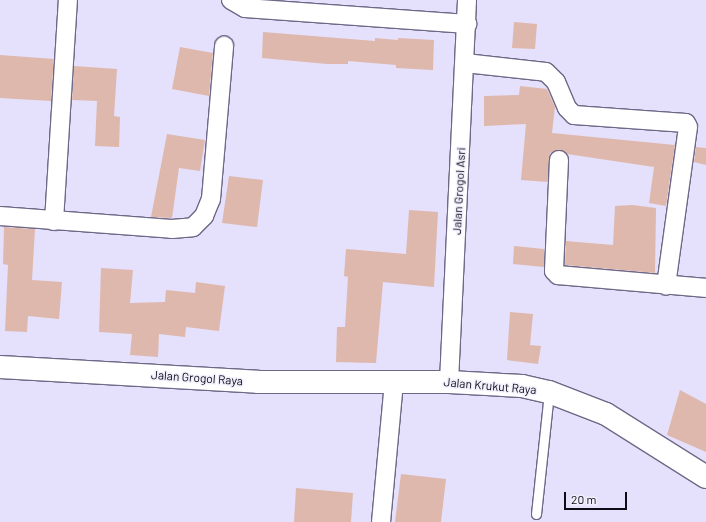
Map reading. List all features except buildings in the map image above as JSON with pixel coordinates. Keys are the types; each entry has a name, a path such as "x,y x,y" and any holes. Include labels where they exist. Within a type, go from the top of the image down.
{"street":[{"path":"54,221 68,0"},
{"path":"231,0 245,8 467,24"},
{"name":"Jalan Grogol Asri","path":"449,382 467,0"},
{"path":"0,216 172,229 193,227 204,216 211,199 224,46"},
{"path":"465,63 546,72 556,82 568,108 574,115 686,123 688,127 666,285"},
{"path":"559,160 554,270 565,276 706,288"},
{"name":"Jalan Grogol Raya","path":"0,367 258,382 394,382"},
{"path":"381,522 394,382"},
{"name":"Jalan Krukut Raya","path":"394,382 449,382 522,386 549,392 606,414 706,477"}],"lane":[{"path":"536,514 549,392"}]}
